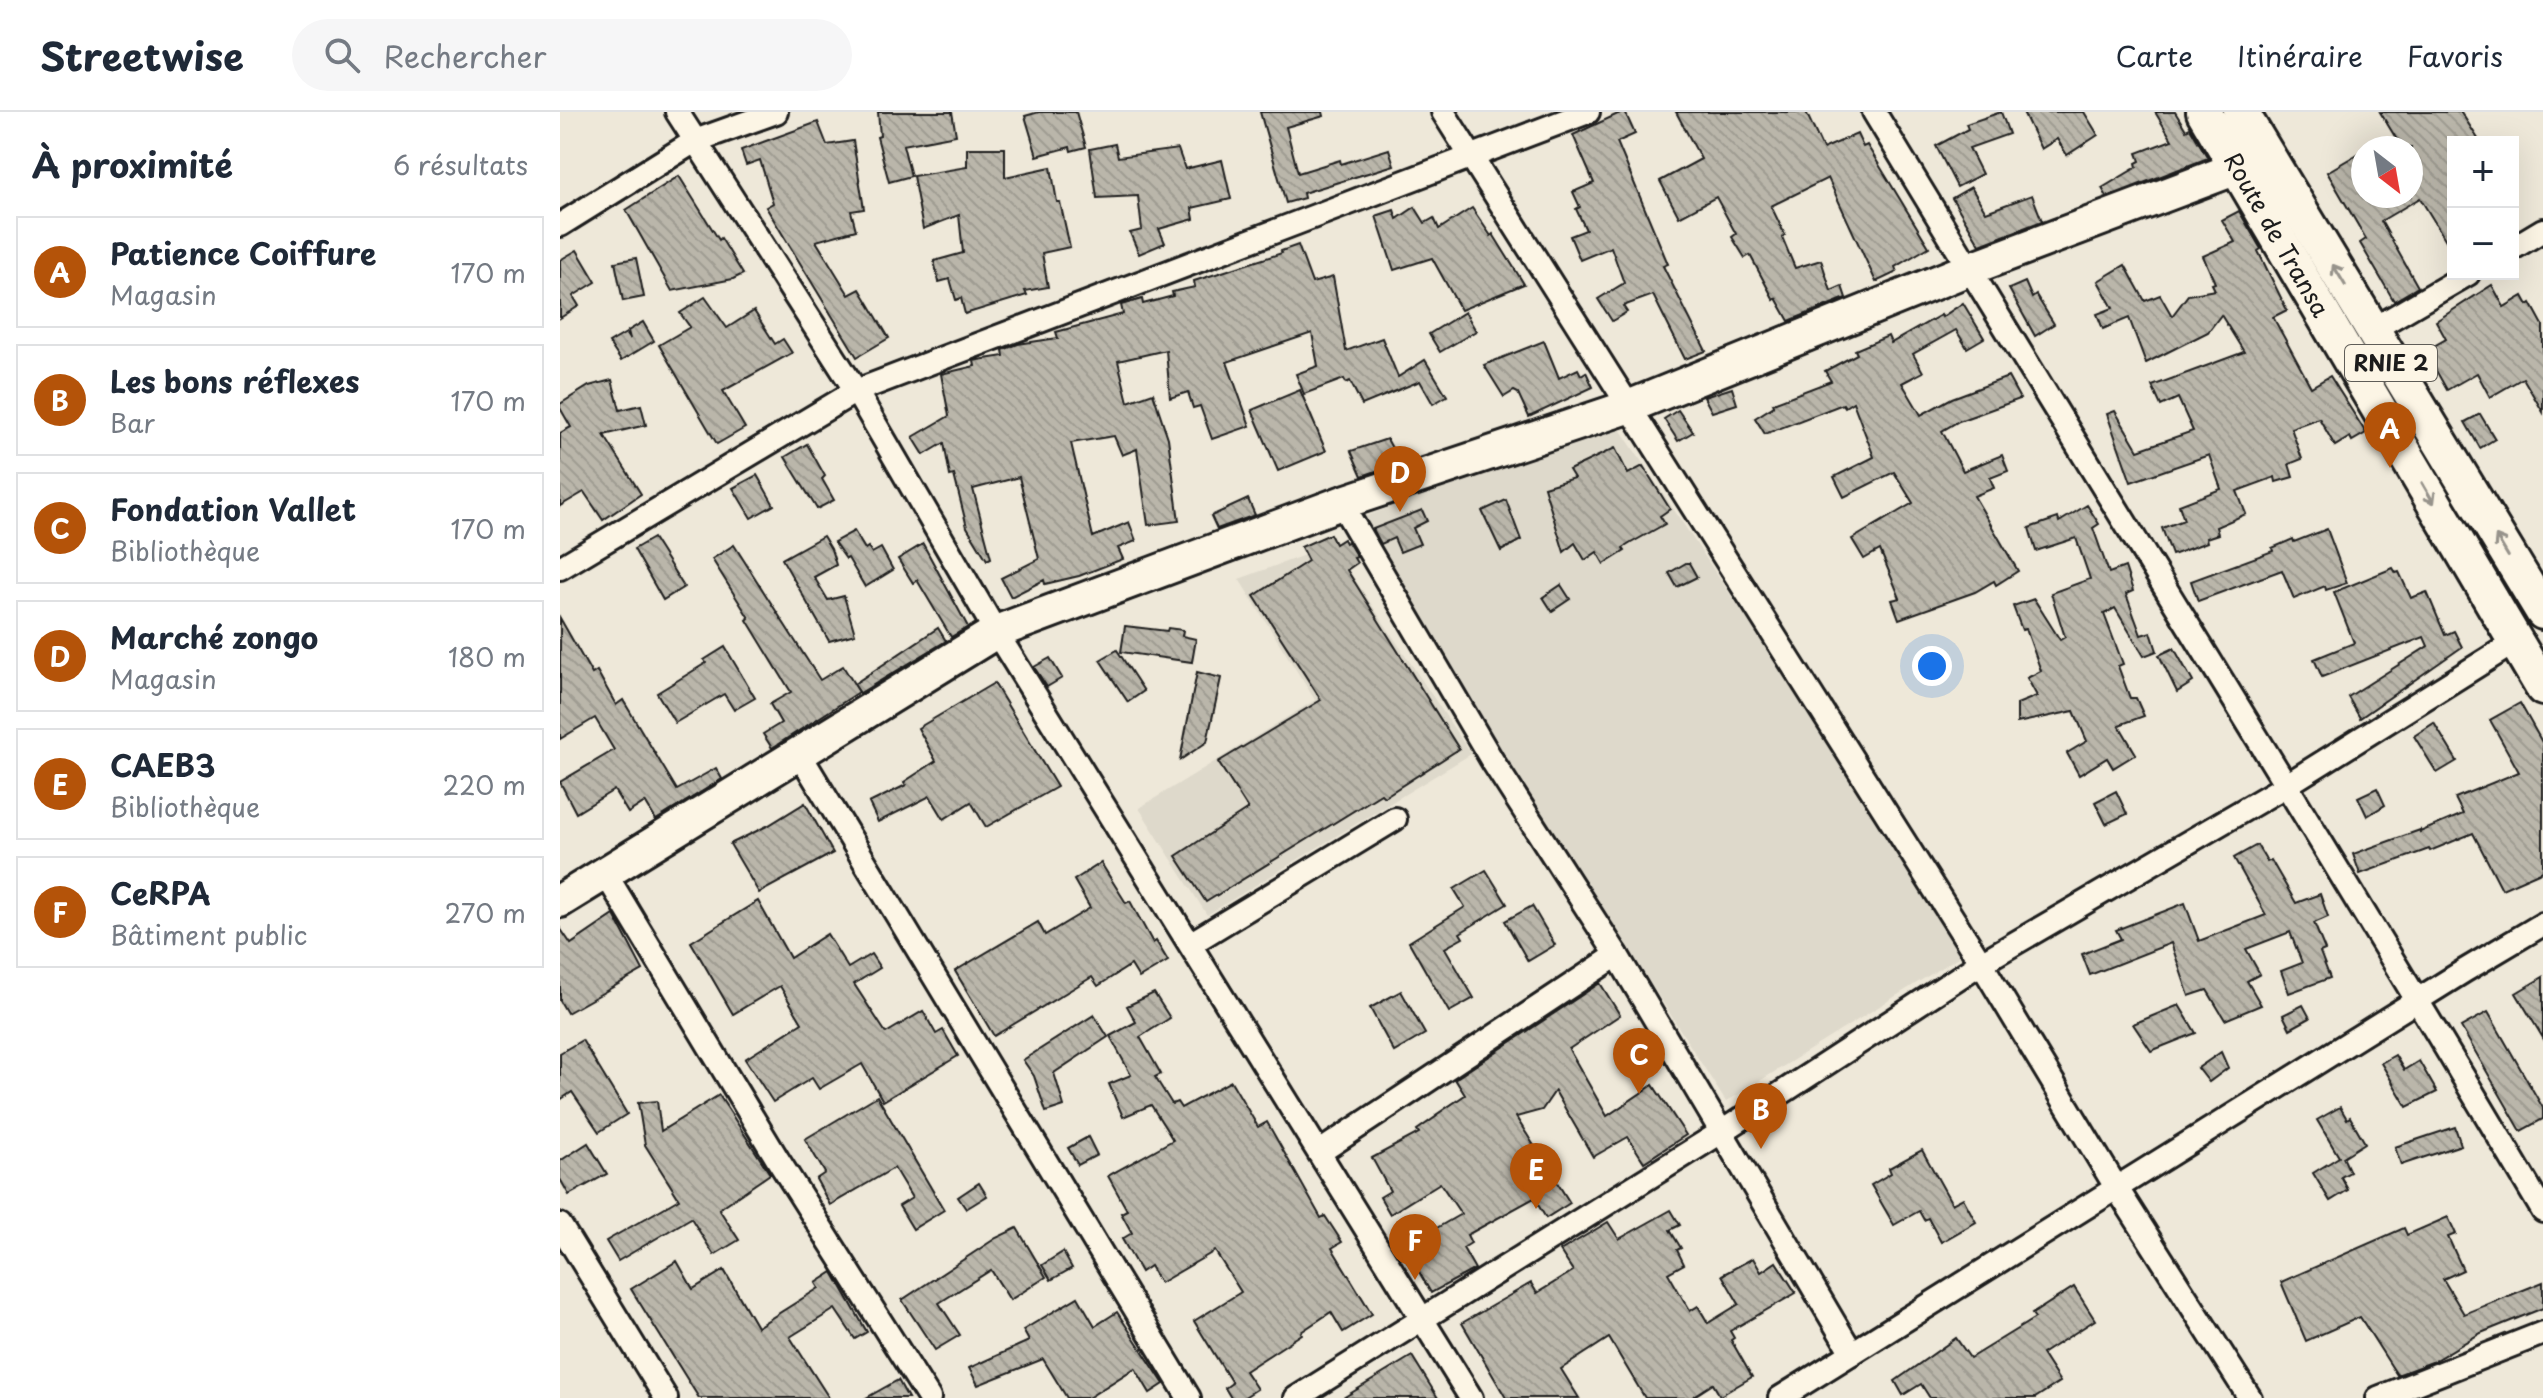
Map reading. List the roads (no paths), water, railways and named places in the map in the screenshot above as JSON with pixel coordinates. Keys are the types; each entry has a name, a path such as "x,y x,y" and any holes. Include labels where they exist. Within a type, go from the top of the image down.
{"main road":[{"name":"Route de Transa","path":"2204,112 2543,688"},
{"name":"Route de Transa","path":"2241,112 2543,612"}],"street":[{"path":"677,112 856,391 996,632 1471,1398"},
{"path":"560,225 695,141 776,112"},
{"path":"1443,112 1981,963 2116,1187 2250,1398"},
{"path":"560,568 856,391 1588,112"},
{"path":"1874,112 2418,999 2543,1211"},
{"path":"560,901 996,632 1341,503 1628,407 1969,269 2237,168"},
{"path":"2519,244 2543,230"},
{"path":"2372,330 2458,280"},
{"path":"1341,503 1493,762 1617,955 1723,1131 1852,1353"},
{"path":"1296,1398 1723,1131 1981,963 2285,786 2515,642"},
{"path":"799,753 1189,1398"},
{"path":"1190,944 1395,819"},
{"path":"605,873 778,1160 929,1398"},
{"path":"1780,1398 2543,924"},
{"path":"1320,1152 1617,955"},
{"path":"560,1225 666,1398"},
{"path":"2378,1398 2543,1333"}],"place":[{"name":"Patience Coiffure","path":"2390,468"},
{"name":"Marché zongo","path":"1400,512"},
{"name":"Fondation Vallet","path":"1639,1094"},
{"name":"Les bons réflexes","path":"1761,1149"},
{"name":"CAEB3","path":"1536,1209"},
{"name":"CeRPA","path":"1415,1280"}]}
